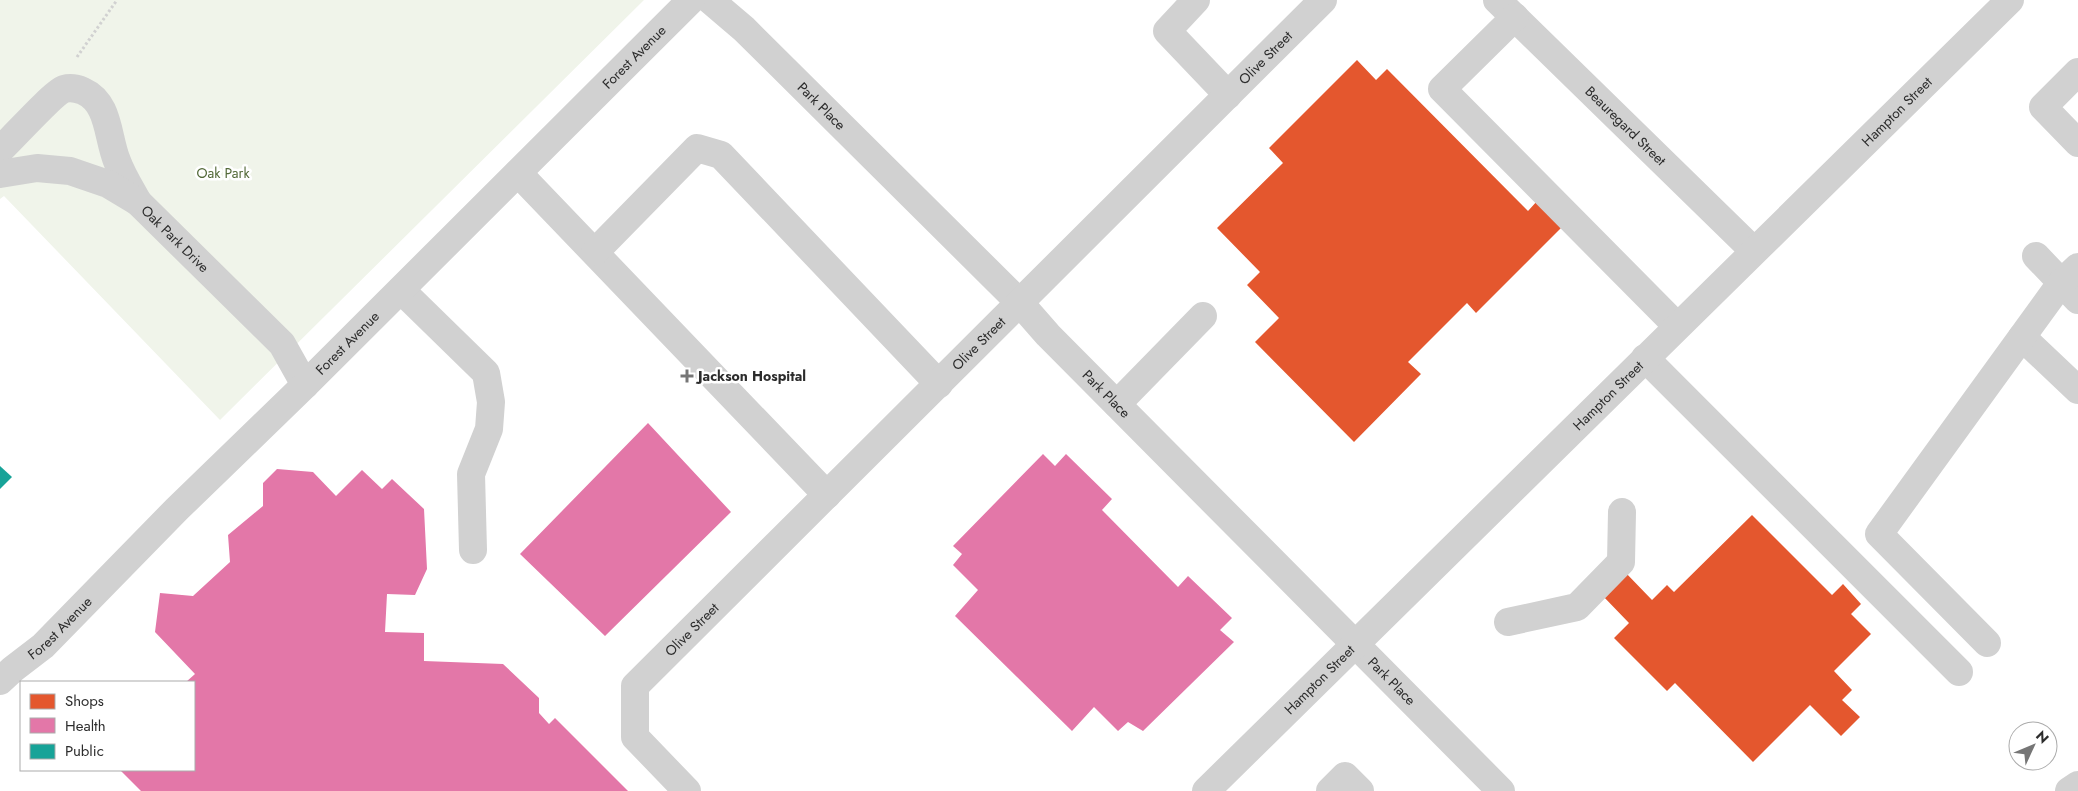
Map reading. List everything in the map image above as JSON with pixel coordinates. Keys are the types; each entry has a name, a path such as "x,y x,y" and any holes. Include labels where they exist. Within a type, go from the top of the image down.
{"street":[{"name":"Forest Avenue","path":"0,681 43,646 177,509 401,290 691,0"},
{"name":"Park Place","path":"710,0 744,29 1020,303 1048,335 1501,791"},
{"path":"1196,0 1167,31 1228,95"},
{"name":"Olive Street","path":"688,791 634,738 635,686 1323,0"},
{"name":"Hampton Street","path":"1206,791 1354,643 2010,0"},
{"path":"1506,8 1442,89 1677,326"},
{"name":"Beauregard Street","path":"1506,8 1754,251"},
{"path":"2078,72 2043,108 2078,143"},
{"path":"0,150 63,89 74,88 85,92 100,105 117,161 138,202"},
{"path":"594,252 697,148 721,155 939,384"},
{"name":"Oak Park Drive","path":"0,174 38,168 70,171 108,184 138,202 282,344 305,385"},
{"path":"518,173 827,495"},
{"path":"1987,644 1879,534 2022,337 2072,284 2036,256"},
{"path":"401,290 486,374 490,402 489,428 471,474 473,550"},
{"path":"1117,404 1202,316"},
{"path":"2022,337 2078,390"},
{"path":"1645,358 1959,672"},
{"path":"1508,622 1577,607 1621,562 1622,512"},
{"path":"1330,791 1345,776 1360,791"},
{"path":"2069,791 2078,785"}],"path":[{"path":"52,98 80,52 117,0"}],"green space":[{"name":"Oak Park","path":"0,0 644,0 220,420 4,196 0,199"}],"building: Shops":[{"path":"1357,60 1376,80 1387,69 1528,211 1538,200 1563,226 1476,313 1467,303 1408,362 1421,374 1354,442 1255,342 1279,318 1247,285 1260,272 1217,228 1283,163 1269,148"},
{"path":"1752,515 1832,595 1843,584 1861,604 1851,614 1871,634 1834,671 1852,690 1842,700 1860,717 1841,736 1810,705 1753,762 1675,683 1667,691 1614,638 1629,623 1601,594 1624,571 1652,600 1667,585 1674,592"}],"building: Health":[{"path":"648,423 731,512 605,636 520,554"},
{"path":"1043,454 1055,466 1066,454 1112,499 1102,510 1178,587 1188,576 1232,618 1220,630 1234,642 1143,731 1128,722 1118,731 1094,707 1072,731 955,616 978,590 953,565 962,554 953,546"},
{"path":"277,469 313,472 336,496 362,470 382,489 392,479 424,509 427,569 415,595 387,594 385,632 424,633 424,661 503,664 539,698 539,713 549,724 555,718 628,791 141,791 121,771 195,771 195,681 187,681 195,674 155,632 160,593 193,596 230,562 228,535 263,506 263,483"}],"building: Public":[{"path":"0,466 12,477 0,489"}],"place":[{"name":"Jackson Hospital","path":"687,376"}]}
